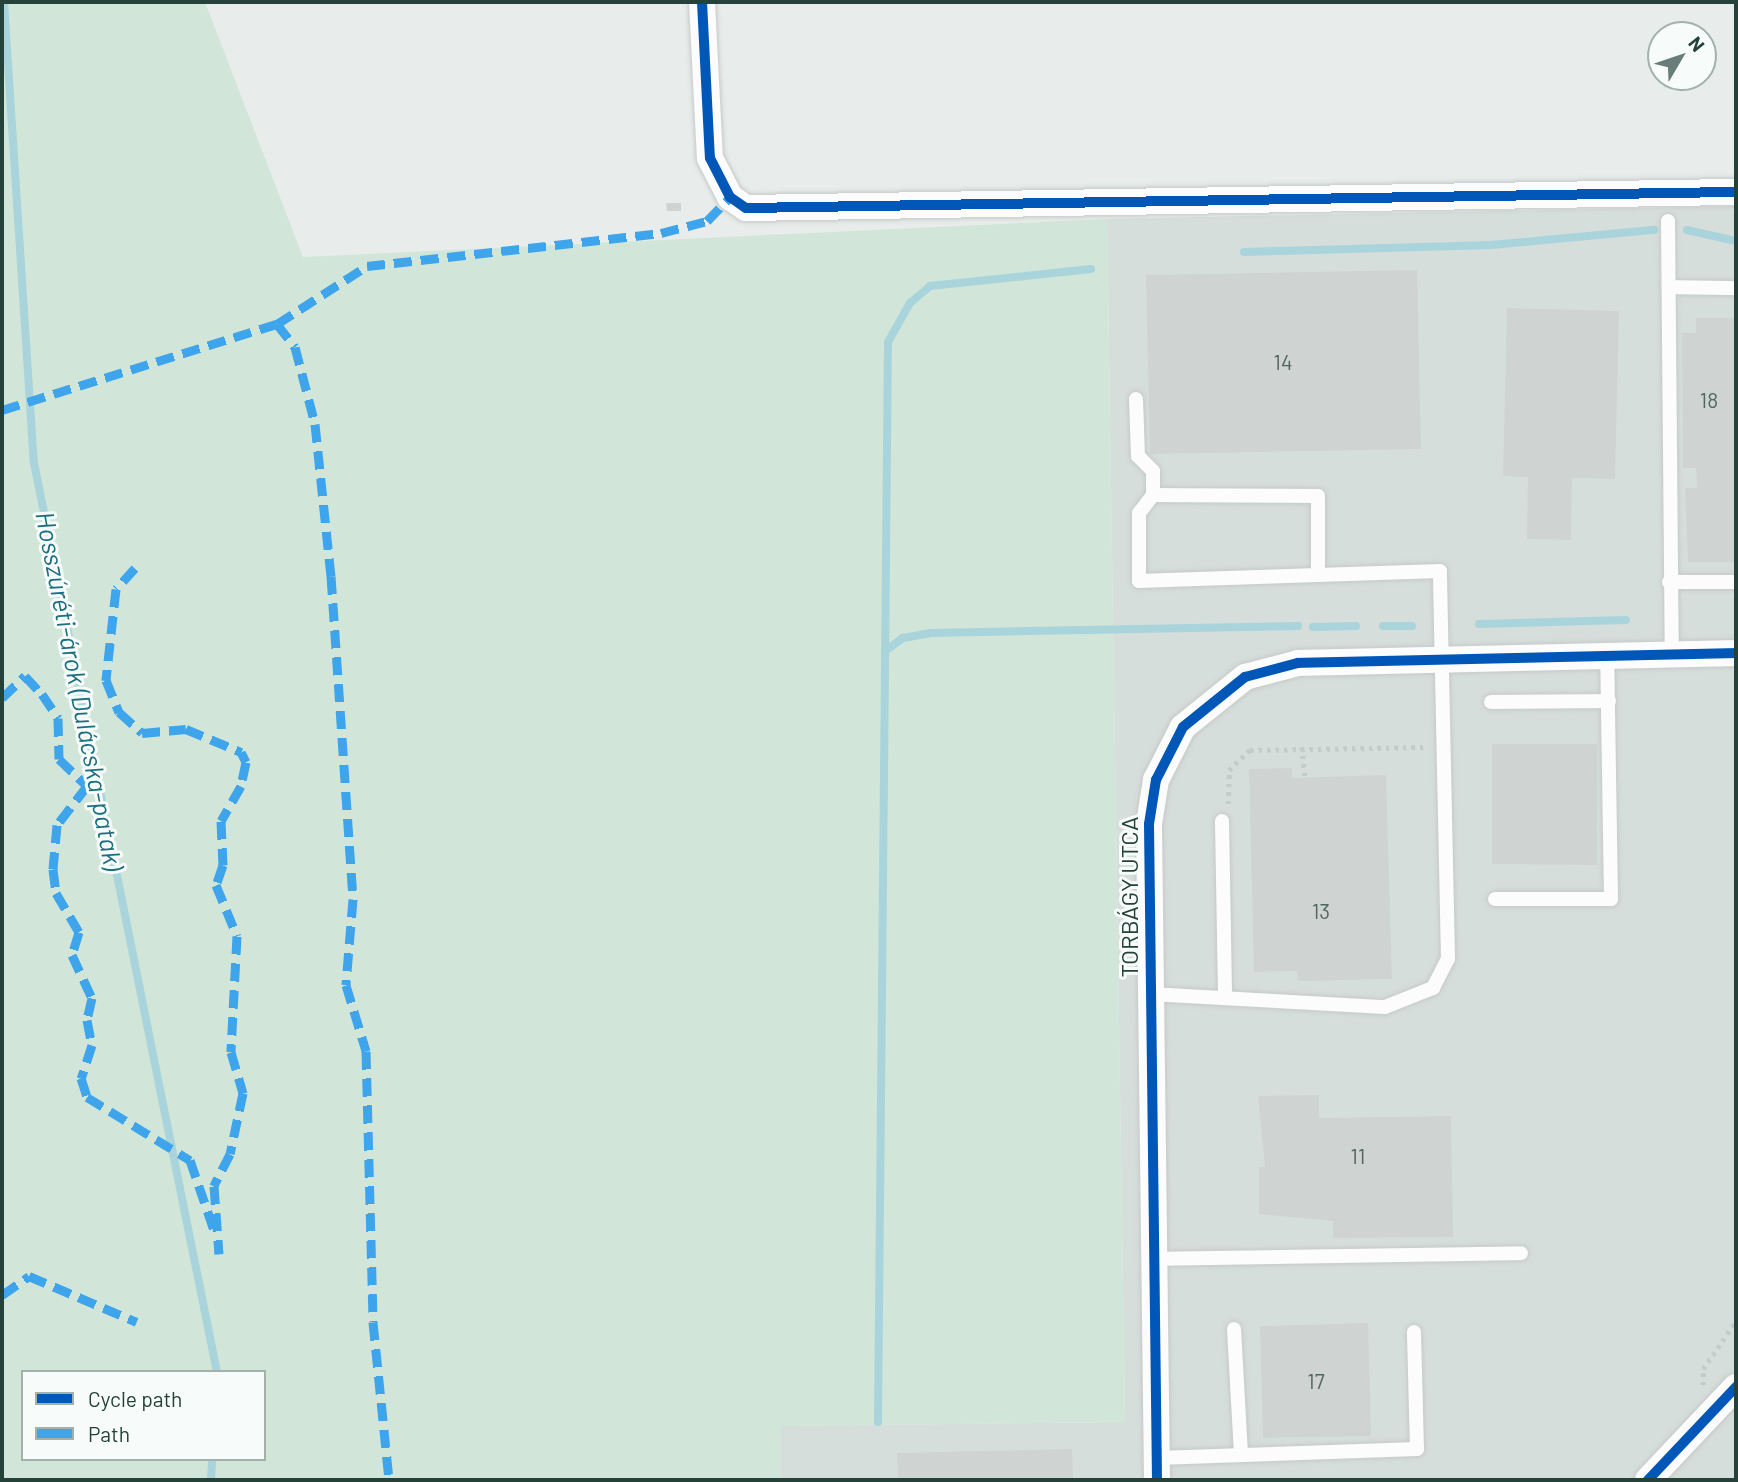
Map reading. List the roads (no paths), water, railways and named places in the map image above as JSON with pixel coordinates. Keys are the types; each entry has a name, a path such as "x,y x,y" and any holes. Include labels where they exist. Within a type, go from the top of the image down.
{"street":[{"path":"702,2 709,158 730,197 746,208 1736,192"},
{"name":"TORBÁGY UTCA","path":"1157,1469 1150,995 1152,798 1169,750 1198,710 1245,677 1298,663 1446,657 1736,653"},
{"path":"1647,1480 1729,1395"}],"lane":[{"path":"1668,221 1669,582 1672,654"},
{"path":"1669,287 1736,288"},
{"path":"1136,399 1138,456 1153,471 1153,495 1139,513 1139,581 1440,570 1446,657 1448,959 1433,988 1385,1007 1150,995"},
{"path":"1153,495 1318,496 1318,575"},
{"path":"1669,582 1736,583"},
{"path":"1495,900 1611,899 1606,655"},
{"path":"1491,702 1609,701"},
{"path":"1222,821 1224,998"},
{"path":"1154,1259 1521,1254"},
{"path":"1234,1329 1241,1455"},
{"path":"1157,1469 1241,1455 1417,1449 1414,1332"}],"waterway":[{"name":"Hosszúréti-árok (Dulácska-patak)","path":"4,2 34,463 217,1370"},
{"path":"1244,252 1491,245 1654,230"},
{"path":"1687,230 1736,241"},
{"path":"878,1422 888,342 910,303 930,286 1091,269"},
{"path":"1479,624 1626,620"},
{"path":"885,651 903,638 930,633 1298,626"},
{"path":"1313,627 1356,626"},
{"path":"1383,626 1412,626"},
{"name":"Hosszúréti-árok (Dulácska-patak)","path":"211,1480 212,1461"}]}
